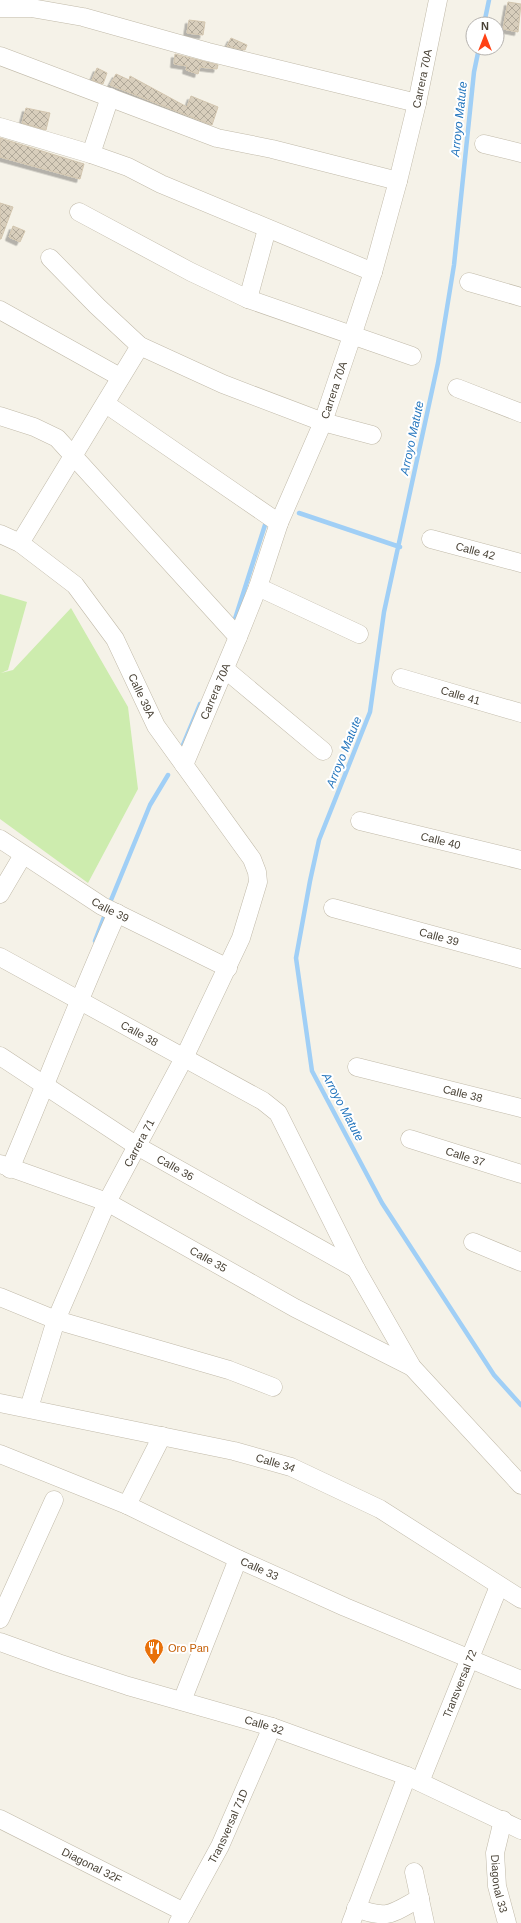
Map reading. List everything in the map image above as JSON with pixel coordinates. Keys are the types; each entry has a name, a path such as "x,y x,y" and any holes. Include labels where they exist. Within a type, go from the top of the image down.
{"street":[{"name":"Carrera 70A","path":"184,765 226,670 258,587 279,524 323,422 352,336 373,272 398,181 417,103 438,0"},
{"path":"0,8 31,8 83,17 208,52 417,103"},
{"path":"0,56 217,138 272,149 398,181"},
{"path":"91,154 110,97"},
{"path":"0,127 91,154 128,167 161,184 266,229 373,272"},
{"path":"484,144 521,153"},
{"path":"79,212 191,272 248,299 412,356"},
{"path":"248,299 266,229"},
{"path":"50,258 97,306 140,346 223,384 323,422 372,435"},
{"path":"469,282 521,297"},
{"path":"0,310 120,378"},
{"path":"20,543 140,346"},
{"path":"457,388 521,413"},
{"path":"106,404 279,524"},
{"path":"0,416 34,427 57,438 73,458 238,637"},
{"name":"Calle 39A","path":"0,534 20,543 75,585 111,633 156,726 252,859 257,872 258,882"},
{"name":"Calle 42","path":"431,538 521,563"},
{"path":"258,587 359,634"},
{"path":"226,670 323,751"},
{"name":"Calle 41","path":"401,678 521,713"},
{"name":"Calle 40","path":"360,822 521,860"},
{"name":"Calle 39","path":"0,839 111,910 228,968"},
{"path":"0,894 23,855"},
{"name":"Carrera 71","path":"29,1408 56,1320 107,1202 184,1058 228,968 241,938 258,882"},
{"name":"Calle 39","path":"333,908 521,959"},
{"path":"5,1167 73,998 111,910"},
{"name":"Calle 38","path":"0,957 263,1101 278,1113 356,1269"},
{"name":"Calle 36","path":"0,1056 137,1146 356,1269"},
{"name":"Calle 38","path":"357,1067 521,1108"},
{"name":"Calle 37","path":"410,1138 521,1174"},
{"name":"Calle 35","path":"5,1167 107,1202 295,1308 412,1367"},
{"path":"473,1242 521,1262"},
{"path":"356,1269 412,1367 521,1485"},
{"path":"0,1297 56,1320 229,1370 273,1387"},
{"name":"Calle 34","path":"0,1403 234,1450 291,1467 380,1509 521,1599"},
{"path":"127,1506 162,1436"},
{"name":"Calle 33","path":"0,1454 127,1506 238,1559 345,1607 521,1680"},
{"path":"0,1620 54,1500"},
{"path":"182,1701 238,1559"},
{"name":"Transversal 72","path":"353,1916 500,1586"},
{"name":"Calle 32","path":"0,1642 58,1664 272,1728 414,1779 503,1820 521,1830"},
{"name":"Transversal 71D","path":"181,1917 220,1846 272,1728"},
{"name":"Diagonal 32F","path":"0,1819 181,1917"},
{"name":"Diagonal 33","path":"503,1820 496,1853 497,1886 507,1923"},
{"path":"414,1872 425,1923"},
{"path":"353,1916 387,1915 420,1898"}],"green space":[{"path":"0,594 27,602 8,670 1,673 13,670 71,608 128,707 138,789 88,883 0,819"}],"building":[{"path":"508,2 521,4 518,32 505,29 505,18"},
{"path":"189,20 205,22 203,35 187,33"},
{"path":"231,38 247,45 245,50 227,46"},
{"path":"175,54 218,65 217,69 200,67 198,74 186,70 187,66 174,64"},
{"path":"97,68 107,73 103,84 92,80"},
{"path":"116,74 129,80 130,76 187,107 191,96 218,107 212,125 110,85"},
{"path":"26,108 50,113 46,130 22,123"},
{"path":"0,138 84,164 80,179 0,157"},
{"path":"0,203 13,207 1,239 0,239"},
{"path":"13,226 25,231 20,242 9,237"}],"waterway":[{"name":"Arroyo Matute","path":"486,16 489,0"},
{"name":"Arroyo Matute","path":"477,56 474,72 454,265 438,363 384,612 370,712 319,840 296,958 312,1071 382,1203 494,1375 521,1405"},
{"path":"299,513 400,547"},
{"path":"235,619 265,525"},
{"path":"180,752 200,704"},
{"path":"109,905 150,805 168,775"},
{"path":"95,941 106,912"}],"place":[{"name":"Oro Pan","path":"154,1665"}]}
